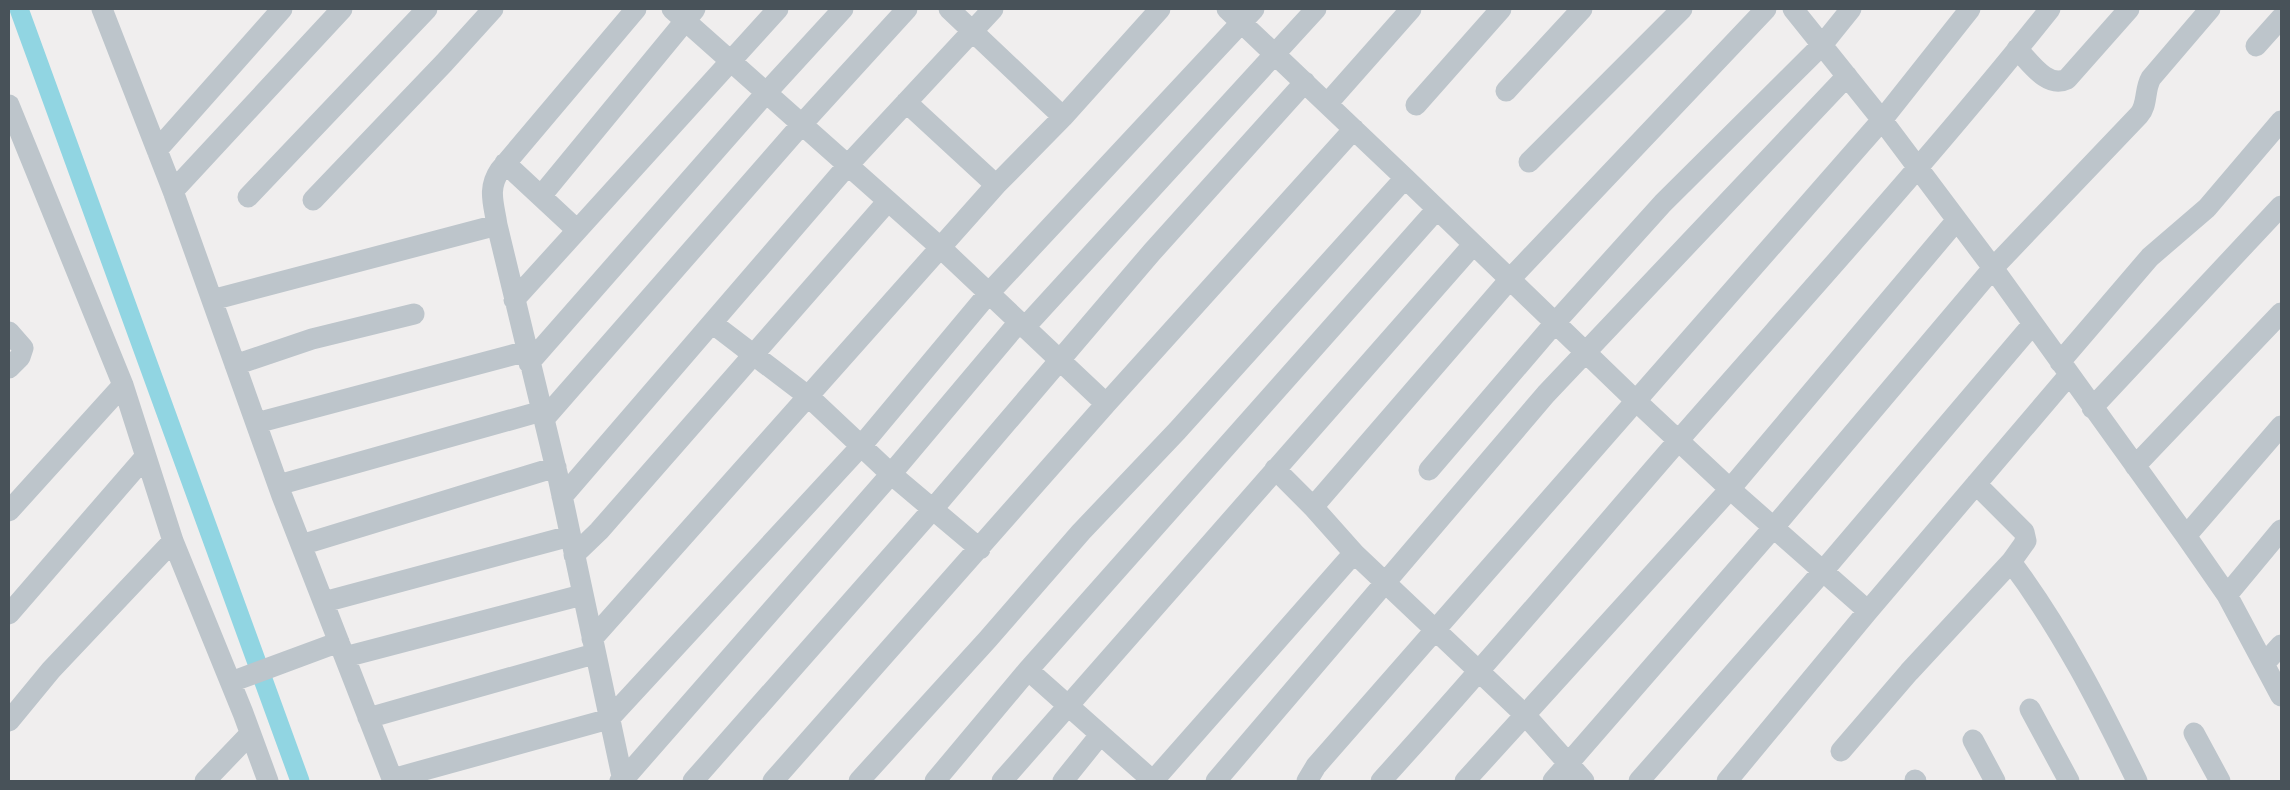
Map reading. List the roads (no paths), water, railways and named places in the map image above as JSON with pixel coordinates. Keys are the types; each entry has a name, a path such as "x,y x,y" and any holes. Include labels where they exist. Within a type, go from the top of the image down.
{"street":[{"path":"102,9 173,190 278,485 393,780 609,719 862,445 988,294 1241,13 1274,53 1510,279 1554,324 1585,351 1730,489 1868,611"},
{"path":"157,150 282,9"},
{"path":"173,190 342,9"},
{"path":"248,197 427,9"},
{"path":"313,200 444,64 493,9"},
{"path":"622,781 556,467 514,300 497,226 492,190 493,180 636,9"},
{"path":"514,300 778,9"},
{"path":"256,423 528,357 843,9"},
{"path":"278,485 542,415 802,124 908,9"},
{"path":"948,9 1063,117"},
{"path":"562,497 848,165 993,9"},
{"path":"368,718 593,647 809,397 996,185 1063,117 1160,9"},
{"path":"622,781 1022,325 1316,9"},
{"path":"1327,104 1411,9"},
{"path":"1416,104 1501,9"},
{"path":"1506,92 1582,9"},
{"path":"1529,162 1682,9"},
{"path":"1313,507 1510,279 1766,9"},
{"path":"1793,9 1882,120 1993,268 2032,325 2186,536 2227,595 2281,696"},
{"path":"1429,470 1554,324 1663,203 1822,45 1851,9"},
{"path":"1307,781 1316,766 1882,120 1970,9"},
{"path":"1380,781 1480,672 1679,441 1918,169 2050,9"},
{"path":"2017,49 2046,78 2052,81 2062,81 2067,79 2129,9"},
{"path":"1553,781 1774,526 1993,268 2139,115 2144,107 2146,89 2151,78 2210,9"},
{"path":"541,196 684,13 731,60 941,248 1103,401 1105,405"},
{"path":"2256,46 2281,18"},
{"path":"1216,781 1499,447 1585,351 1847,76"},
{"path":"693,781 932,510 1152,252 1305,82"},
{"path":"906,102 996,185"},
{"path":"9,105 15,142 123,385 174,541 231,682 268,781"},
{"path":"1727,781 1976,484 2147,261 2207,208 2281,120"},
{"path":"773,781 980,549 1105,405 1354,129"},
{"path":"506,164 577,230"},
{"path":"859,781 1082,532 1177,431 1405,178"},
{"path":"324,602 572,546 599,531 752,354 888,201"},
{"path":"2092,408 2281,206"},
{"path":"934,781 1028,670 1437,209"},
{"path":"1465,781 1730,489 1956,221"},
{"path":"212,300 497,226"},
{"path":"1002,781 1474,245"},
{"path":"235,365 312,339 414,314"},
{"path":"2134,466 2281,314"},
{"path":"712,323 809,397 891,474 980,549"},
{"path":"1639,781 1823,571 2032,325"},
{"path":"9,332 23,348 20,357 9,368"},
{"path":"9,511 123,385"},
{"path":"2186,536 2281,426"},
{"path":"9,614 145,457"},
{"path":"301,545 556,467"},
{"path":"1275,469 1313,507 1354,553 1526,716 1584,781"},
{"path":"1841,751 1909,672 2011,562 2026,541 2026,537 1976,484"},
{"path":"2227,595 2281,530"},
{"path":"9,721 51,670 174,541"},
{"path":"1028,670 1153,781 1354,553"},
{"path":"2011,562 2037,596 2064,640 2137,781"},
{"path":"231,682 315,651 342,650 582,594"},
{"path":"2264,664 2281,645"},
{"path":"2030,709 2069,781"},
{"path":"2194,733 2220,781"},
{"path":"205,781 250,734"},
{"path":"1063,781 1100,735"},
{"path":"1973,740 1995,781"}],"waterway":[{"path":"19,9 300,781"}]}
